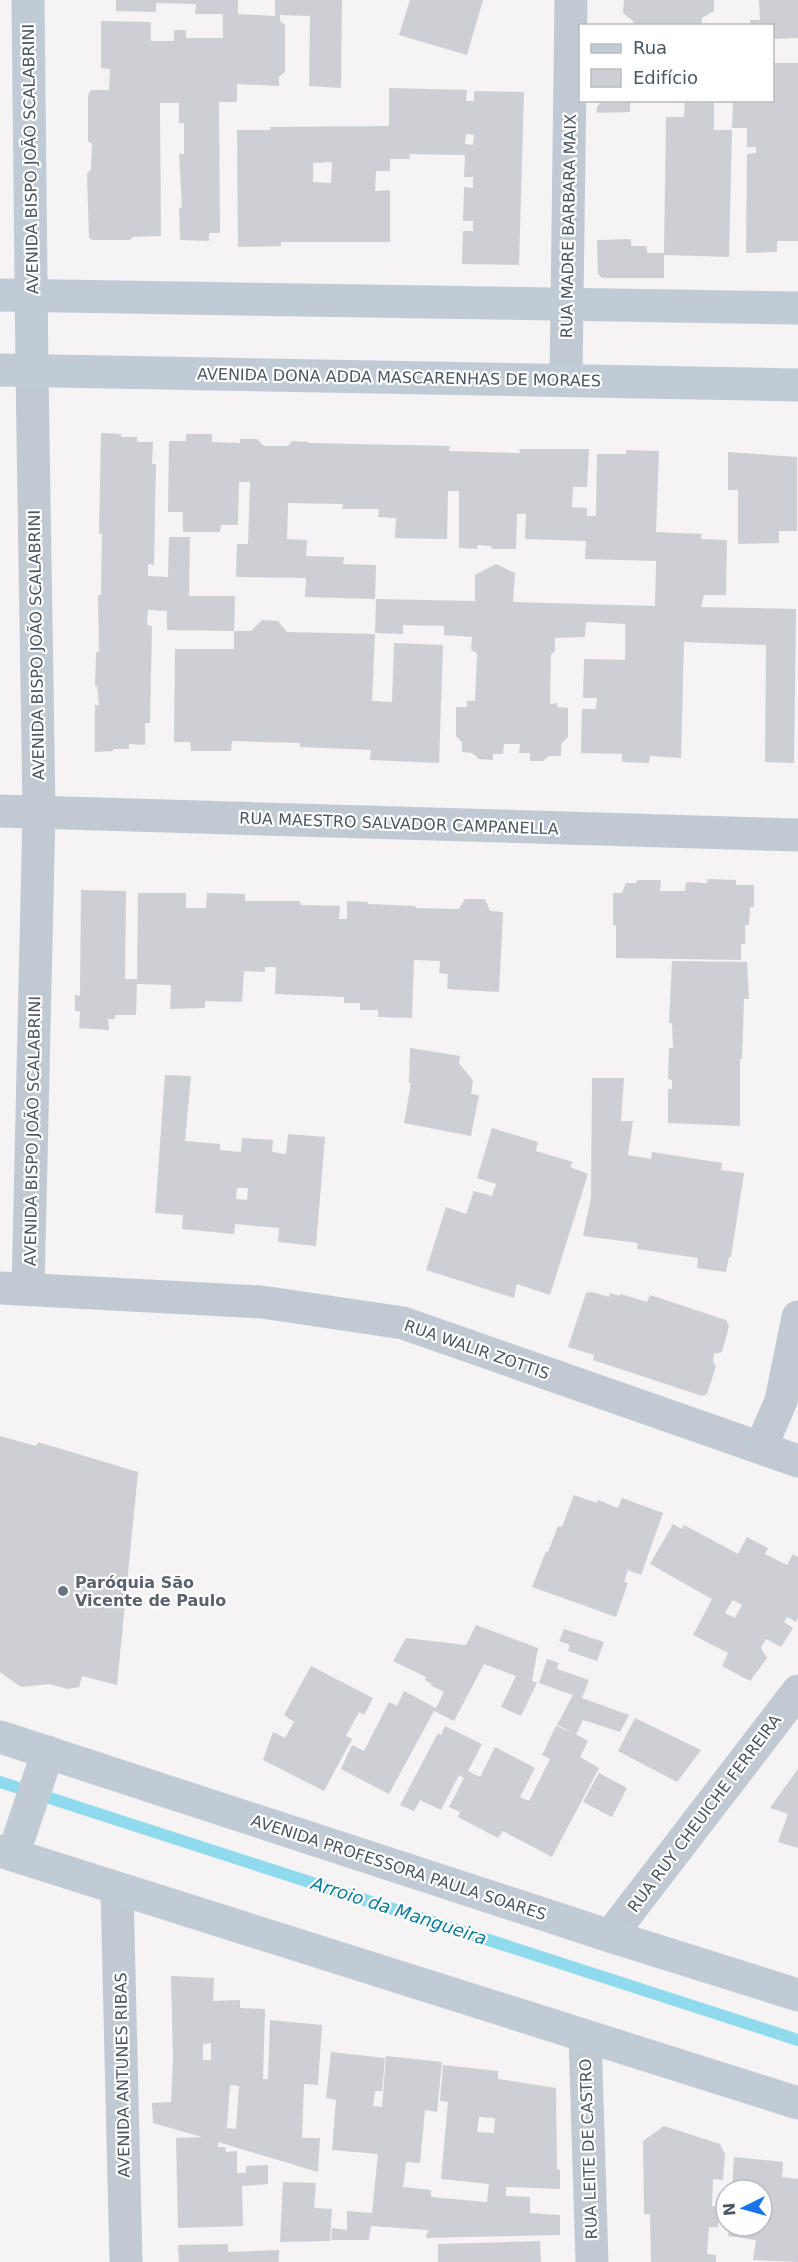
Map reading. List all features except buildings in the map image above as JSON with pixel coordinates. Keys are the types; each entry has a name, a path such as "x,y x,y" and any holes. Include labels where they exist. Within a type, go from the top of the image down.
{"street":[{"name":"AVENIDA BISPO JOÃO SCALABRINI","path":"14,1288 39,812 16,370 32,296 28,0"},
{"name":"RUA MADRE BARBARA MAIX","path":"566,380 571,0"},
{"path":"0,295 798,308"},
{"name":"AVENIDA DONA ADDA MASCARENHAS DE MORAES","path":"16,370 798,384"},
{"name":"RUA MAESTRO SALVADOR CAMPANELLA","path":"0,811 798,835"},
{"name":"RUA WALIR ZOTTIS","path":"14,1288 262,1302 403,1323 798,1461"},
{"path":"761,1447 781,1401 798,1317"},
{"name":"RUA RUY CHEUICHE FERREIRA","path":"610,1936 798,1690"},
{"name":"AVENIDA PROFESSORA PAULA SOARES","path":"0,1737 798,1995"},
{"path":"48,1752 24,1821 7,1853 798,2103"},
{"name":"AVENIDA ANTUNES RIBAS","path":"117,1889 126,2262"},
{"name":"RUA LEITE DE CASTRO","path":"585,2036 592,2262"}],"waterway":[{"name":"Arroio da Mangueira","path":"0,1782 798,2040"}],"place":[{"name":"Paróquia São Vicente de Paulo","path":"63,1591"}]}
